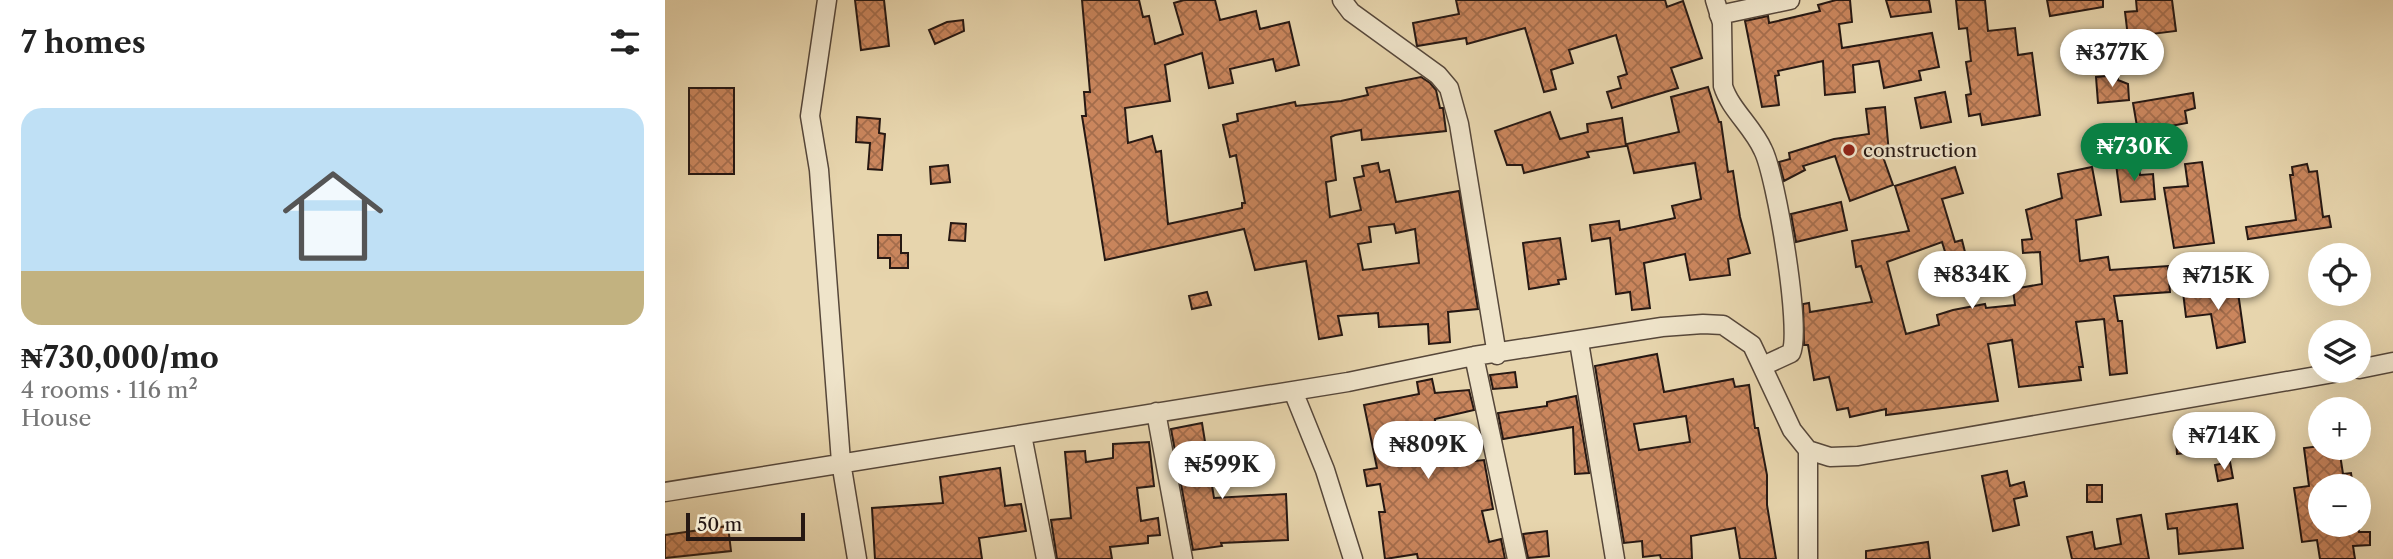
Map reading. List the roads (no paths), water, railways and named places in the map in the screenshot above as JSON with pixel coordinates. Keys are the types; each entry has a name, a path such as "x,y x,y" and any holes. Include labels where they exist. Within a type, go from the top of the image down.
{"street":[{"path":"827,0 810,116 819,170 841,462 857,559"},
{"path":"1342,0 1351,12 1438,75 1449,89 1459,124 1497,355"},
{"path":"1763,366 1791,352 1794,328 1779,216 1765,152 1743,116 1726,96 1723,86 1722,23 1717,8 1790,0"},
{"path":"665,492 1293,391 1473,356 1497,355 1662,327 1723,325 1752,345 1792,430 1808,450 1830,457 1858,457 2308,378"},
{"path":"1579,342 1615,559"},
{"path":"1473,356 1517,559"},
{"path":"2371,367 2393,362"},
{"path":"1293,391 1325,470 1353,559"},
{"path":"1156,412 1182,559"},
{"path":"1022,435 1045,559"},
{"path":"1808,450 1808,559"}],"place":[{"name":"construction","path":"1849,150"}]}
